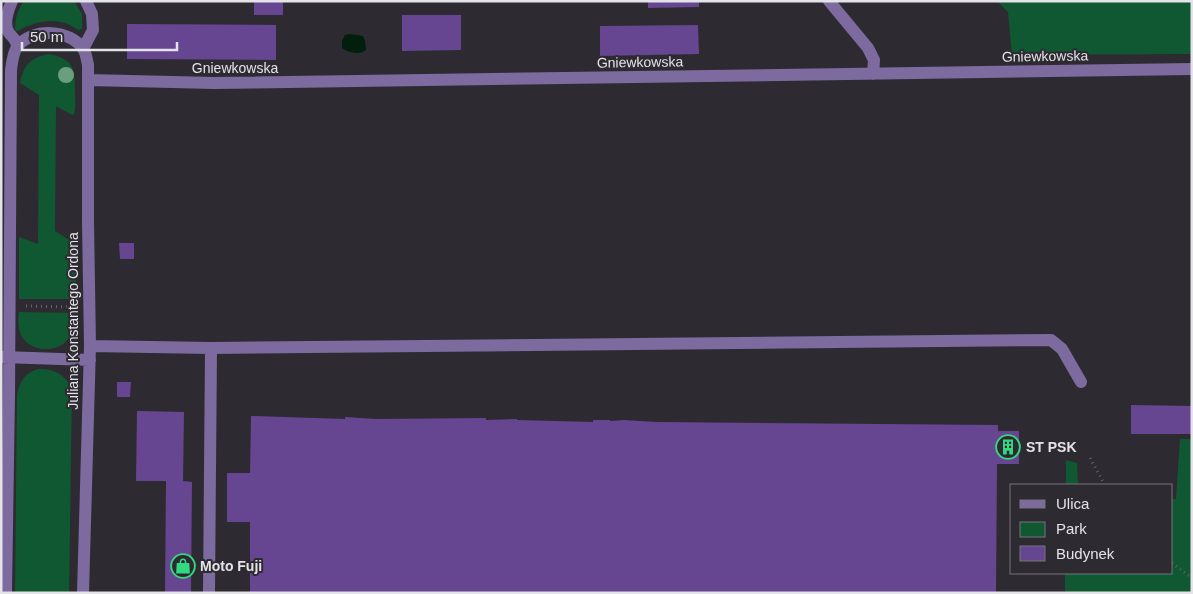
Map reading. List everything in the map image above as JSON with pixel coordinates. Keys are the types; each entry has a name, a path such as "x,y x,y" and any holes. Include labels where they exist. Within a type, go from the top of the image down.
{"street":[{"path":"12,1 6,25 17,43 17,47"},
{"path":"6,593 5,357 9,305 6,205 11,70 17,47 26,39 46,33 72,38 83,49 92,30 92,14 86,1"},
{"path":"829,1 868,48 874,60 873,74"},
{"name":"Juliana Konstantego Ordona","path":"83,49 88,65 90,346 84,593"},
{"name":"Gniewkowska","path":"88,80 214,83 1192,69"},
{"path":"90,346 211,348 1051,340 1062,349 1081,382"},
{"path":"209,593 211,348"},
{"path":"5,357 90,360"}],"path":[{"path":"9,305 89,308"},
{"path":"1090,458 1104,484"},
{"path":"1173,564 1192,578"}],"green space":[{"path":"24,1 74,1 82,14 82,29 78,30 64,23 48,21 32,24 18,31 15,30 17,15"},
{"path":"997,1 1192,1 1192,54 1012,55 1008,12"},
{"path":"49,54 68,62 74,76 74,114 72,115 56,106 55,231 76,244 76,299 19,299 19,237 38,244 39,95 20,83 23,72 29,63 37,57"},
{"path":"19,312 73,313 70,336 63,344 57,347 50,349 36,348 25,341 21,335 18,324"},
{"path":"38,369 58,373 66,379 72,389 69,593 15,593 17,397 19,387 25,376"},
{"path":"1180,439 1192,439 1192,593 1065,593 1065,574 1173,574 1173,499 1176,499"},
{"path":"1066,460 1077,463 1078,484 1066,484"}],"shaded area":[{"path":"345,35 363,36 366,50 354,53 342,48 342,41"}],"building":[{"path":"254,1 283,1 283,15 254,15"},
{"path":"648,1 699,1 699,7 648,8"},
{"path":"402,15 461,15 461,50 402,51"},
{"path":"127,24 276,25 276,60 127,59"},
{"path":"698,25 699,54 600,56 600,26"},
{"path":"119,243 134,243 134,259 120,259"},
{"path":"117,382 131,382 130,397 117,397"},
{"path":"1131,405 1192,406 1192,434 1131,434"},
{"path":"137,411 184,412 183,481 192,482 191,593 165,593 166,481 136,481"},
{"path":"251,416 345,419 345,417 376,419 486,418 486,420 517,419 593,422 593,420 624,420 656,422 998,425 998,431 1019,431 1019,464 997,464 996,593 250,593 250,522 227,522 227,473 250,473"}],"place":[{"name":"ST PSK","path":"1008,447"},
{"name":"Moto Fuji","path":"183,566"}]}
